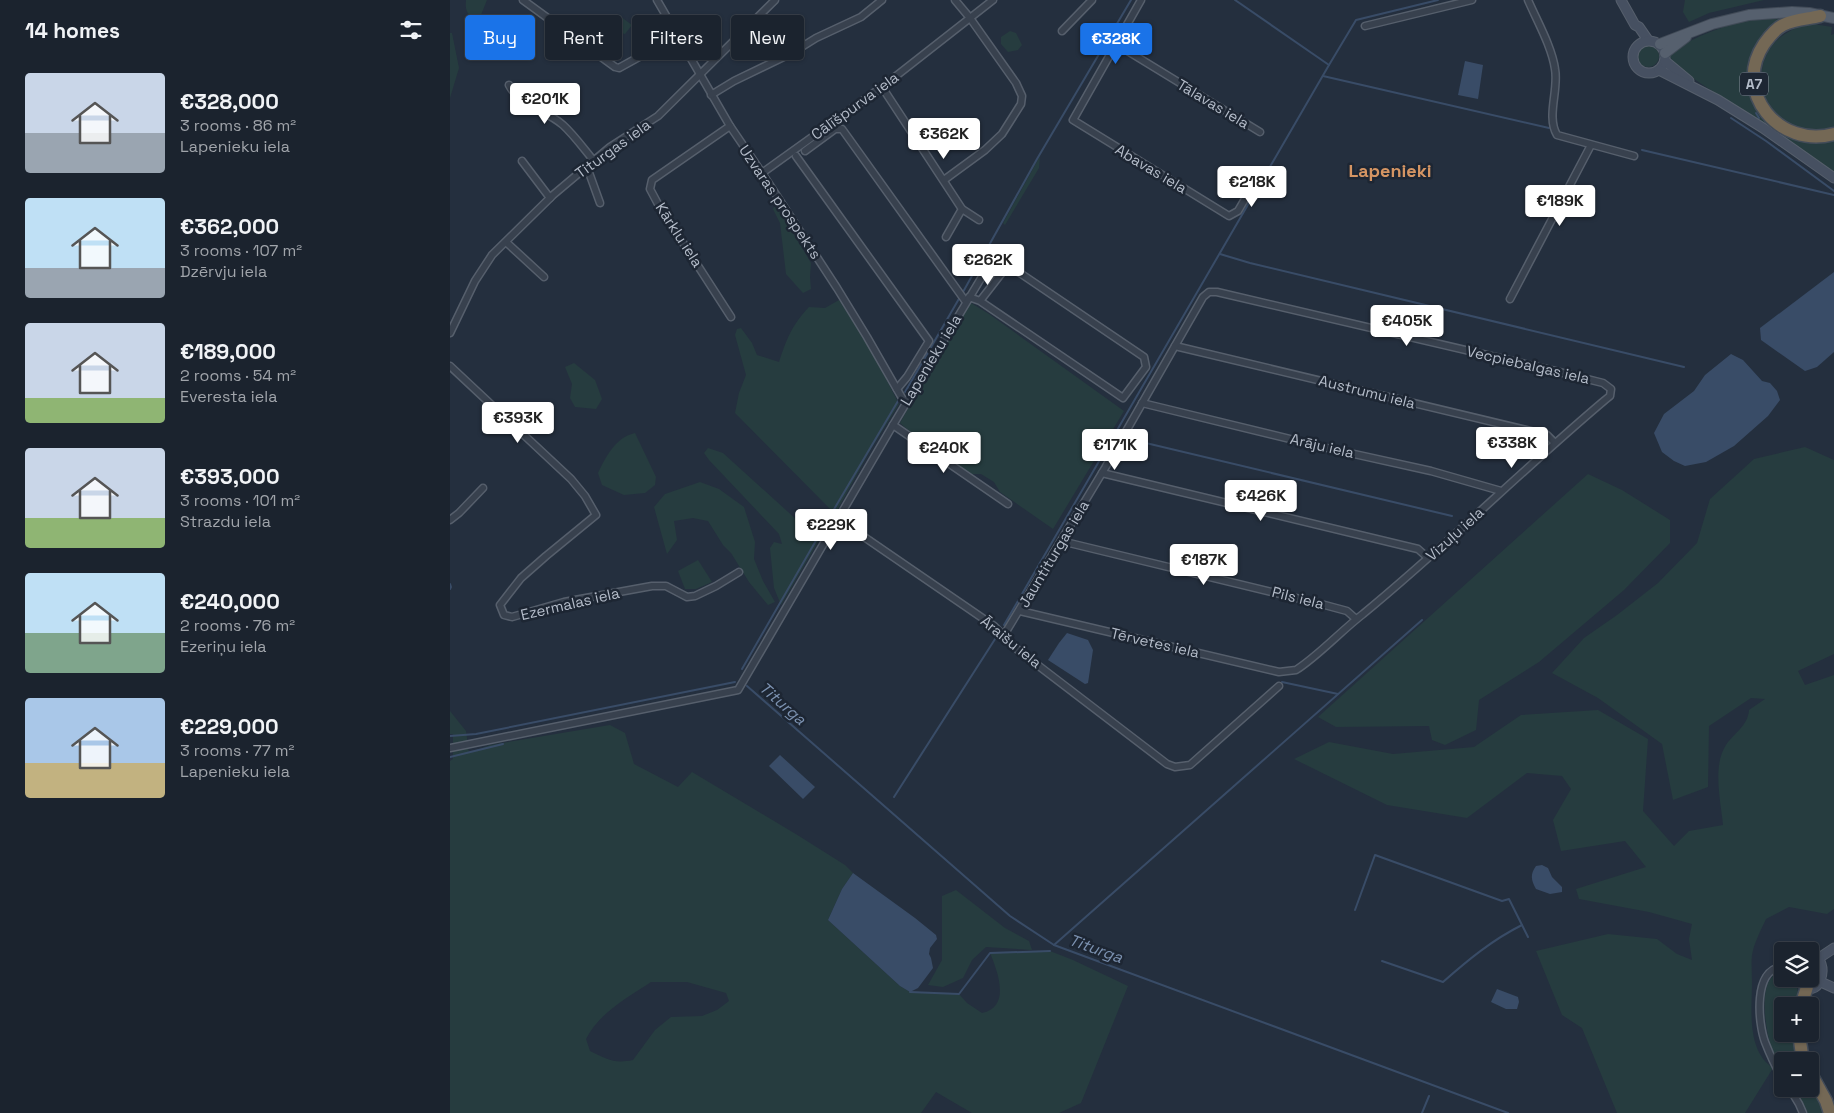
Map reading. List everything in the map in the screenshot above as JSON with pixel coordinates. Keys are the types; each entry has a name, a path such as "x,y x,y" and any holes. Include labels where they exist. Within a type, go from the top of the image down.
{"highway":[{"name":"A7","path":"1829,17 1792,22 1782,26 1773,33 1756,59 1754,83 1758,100 1766,114 1787,131 1805,137 1834,134"},
{"path":"1819,1089 1830,1113"}],"main road":[{"path":"1621,0 1635,25 1638,45"},
{"path":"1659,70 1663,53 1679,36 1712,24 1757,14 1792,12 1829,17"},
{"path":"1635,25 1640,27 1648,40 1699,89"},
{"path":"1648,40 1638,45 1633,54 1635,65 1644,72 1649,74 1659,70 1699,89 1763,128 1834,178"},
{"path":"1819,955 1834,948"},
{"path":"1819,959 1824,961 1828,968 1828,976 1824,984 1819,986"},
{"path":"1824,984 1834,988"}],"street":[{"path":"523,0 615,67 619,68 634,60"},
{"name":"Uzvaras prospekts","path":"657,0 665,15"},
{"name":"Titurgas iela","path":"450,333 475,281 492,255 550,198 610,147 658,116 774,0"},
{"path":"710,95 816,38 861,17 882,0"},
{"path":"944,180 985,150 1002,134 1022,104 1021,91 970,18 955,0"},
{"name":"Cālīšpurva iela","path":"762,173 882,87 993,0"},
{"path":"1062,31 1092,0"},
{"path":"1116,44 1141,0"},
{"path":"1365,26 1472,0"},
{"path":"1528,0 1556,70 1553,121 1555,131 1558,135 1591,146 1634,156"},
{"name":"Abavas iela","path":"1116,44 1073,120 1229,216 1238,211 1256,180"},
{"name":"Tālavas iela","path":"1116,44 1260,132"},
{"name":"Uzvaras prospekts","path":"691,60 710,95 842,296 906,402"},
{"path":"510,85 525,104 546,112 563,125 594,161"},
{"path":"882,87 962,209 979,220"},
{"name":"Kārklu iela","path":"730,126 652,180 650,189 731,317"},
{"path":"805,151 836,130 842,129 968,299 980,301 1123,398 1146,367 1144,357 1008,265 980,301"},
{"path":"1510,299 1591,146"},
{"path":"796,156 929,341 907,377 897,389"},
{"path":"522,161 550,198"},
{"path":"587,167 600,203"},
{"path":"946,237 962,209"},
{"path":"506,242 544,277"},
{"name":"Lapenieku iela","path":"450,748 738,690 892,424 989,265"},
{"name":"Jauntiturgas iela","path":"1004,635 1102,473 1203,297 1209,292"},
{"name":"Vecpiebalgas iela","path":"1209,292 1217,292 1555,371 1603,383 1611,388"},
{"name":"Austrumu iela","path":"1175,346 1547,435 1555,443"},
{"name":"Ezermalas iela","path":"450,366 571,479 585,496 596,515 521,578 500,605 504,615 512,617 564,602 652,586 666,586 687,597 695,596 739,572"},
{"name":"Vizuļu iela","path":"1290,671 1300,667 1471,520 1555,443 1610,396 1611,388"},
{"name":"Arāju iela","path":"1142,404 1431,471 1501,492"},
{"path":"892,424 1008,504"},
{"path":"1102,473 1418,549 1428,557"},
{"path":"450,520 483,488"},
{"name":"Āraišu iela","path":"838,519 994,626 1018,650 1167,764 1175,768 1190,765 1279,686"},
{"name":"Pils iela","path":"1061,541 1321,604 1347,612 1356,619"},
{"name":"Tērvetes iela","path":"1020,611 1279,672 1290,671"},
{"path":"1774,970 1766,977 1760,999 1760,1021 1764,1041 1774,1065"},
{"path":"1795,1097 1803,1113"}],"green space":[{"path":"466,0 487,0 481,15 470,15 466,7"},
{"path":"1685,0 1764,0 1709,13 1689,22 1683,12"},
{"path":"622,18 632,25 625,34 622,33"},
{"path":"1784,18 1769,31 1752,98 1766,121 1785,135 1808,141 1834,139 1834,172 1679,69 1670,57 1677,48 1715,30 1756,19"},
{"path":"1813,24 1832,27 1831,35 1834,34 1834,128 1807,131 1786,123 1771,108 1763,89 1762,68 1770,49 1787,33"},
{"path":"1010,31 1016,33 1022,45 1018,50 1008,52 1001,44 1001,37"},
{"path":"450,33 452,33 459,68 450,98"},
{"path":"1648,45 1656,48 1659,56 1656,64 1648,67 1640,64 1637,56 1640,48"},
{"path":"1040,156 1039,168 1005,225 1003,223"},
{"path":"776,204 811,263 811,289 803,293 786,274 780,223 773,209"},
{"path":"839,300 870,348 899,404 871,449 835,514 735,413 739,393 746,375 735,335 737,329 741,328 752,343 757,355 779,362 791,332 809,307 825,308"},
{"path":"971,303 1124,411 1053,529 1000,492 994,482 981,474 972,474 928,447 900,423 942,348"},
{"path":"574,363 595,380 602,399 596,409 575,407 570,398 572,384 565,367"},
{"path":"635,433 656,477 655,485 645,493 624,495 602,485 598,473 612,448 628,435"},
{"path":"1805,447 1834,460 1834,654 1798,671 1805,685 1834,675 1834,909 1827,914 1789,907 1766,919 1758,937 1752,958 1752,1028 1758,1051 1773,1068 1745,1113 1617,1113 1582,1028 1562,1015 1536,951 1608,934 1657,939 1677,954 1692,960 1689,939 1692,924 1649,912 1579,899 1576,889 1646,867 1625,841 1561,851 1553,820 1571,789 1562,776 1527,773 1467,818 1387,805 1294,759 1329,742 1393,754 1474,747 1521,715 1598,710 1648,739 1643,811 1674,846 1689,831 1723,825 1718,784 1719,763 1722,754 1726,745 1746,721 1749,710 1765,699 1751,698 1709,726 1708,787 1673,800 1662,744 1598,698 1552,673 1584,638 1658,583 1697,543 1710,499 1754,459"},
{"path":"708,448 723,453 819,540 781,605 774,588 770,548 774,542 782,544 779,534 709,460 704,453"},
{"path":"1588,474 1622,490 1670,520 1670,543 1624,590 1539,662 1479,700 1476,730 1445,745 1432,740 1429,726 1336,727 1318,717"},
{"path":"700,482 719,489 744,507 755,542 754,559 763,581 775,602 768,605 749,582 708,521 693,518 674,521 677,540 667,554 654,507 665,494"},
{"path":"698,560 712,582 696,589 685,589 678,571"},
{"path":"450,711 466,731 469,753 490,745 610,725 625,733 634,764 678,787 692,772 845,865 853,873 842,889 828,920 900,986 910,992 959,994 967,1003 982,1013 997,1004 999,996 999,979 990,953 1050,951 1128,986 1081,1103 1059,1113 972,1113 936,1092 921,1113 450,1113 450,761 453,759 453,734 450,734","holes":["651,982 687,982 726,993 729,1001 717,1010 702,1016 671,1017 655,1030 633,1060 616,1061 590,1051 586,1039 598,1021 623,1000"]},
{"path":"956,890 1005,928 1029,941 1032,950 986,947 972,960 963,978 943,987 928,985 942,960 942,896"},
{"path":"1773,976 1774,987 1796,987 1798,995 1798,997 1774,997 1774,1042 1797,1042 1799,1052 1774,1052 1774,1054 1773,1052 1766,1023 1765,1001 1768,983"},
{"path":"1799,1097 1819,1097 1826,1113 1808,1113"}],"water":[{"path":"1465,61 1483,65 1478,99 1458,95"},
{"path":"1834,272 1834,352 1817,367 1805,371 1761,340 1760,328"},
{"path":"1731,354 1743,360 1762,381 1770,383 1777,391 1780,400 1768,416 1734,446 1706,462 1685,466 1674,461 1662,452 1654,433 1664,414 1694,391 1705,375"},
{"path":"1067,633 1088,640 1093,650 1088,683 1085,684 1048,660"},
{"path":"780,755 815,787 803,799 769,766"},
{"path":"1542,865 1548,868 1552,877 1562,887 1562,892 1550,894 1536,889 1532,880 1532,874 1536,866"},
{"path":"853,873 936,935 937,939 930,948 929,954 933,968 918,988 910,992 900,986 828,920 842,889"},
{"path":"1497,989 1518,997 1517,1009 1506,1009 1491,1002"}],"waterway":[{"path":"963,292 1037,159 1131,0"},
{"path":"1004,625 1329,65 1235,0"},
{"path":"1329,65 1356,20 1438,0"},
{"path":"1323,76 1549,128"},
{"path":"1756,113 1759,118"},
{"path":"1731,118 1834,191"},
{"path":"1642,150 1834,195"},
{"path":"1220,254 1250,263 1684,367"},
{"path":"905,392 960,297"},
{"path":"742,669 898,401"},
{"path":"1129,439 1452,516"},
{"path":"450,584 450,589"},
{"path":"1054,945 1422,620"},
{"path":"894,797 997,636"},
{"name":"Titurga","path":"450,736 476,734 735,682"},
{"path":"1282,682 1338,694"},
{"name":"Titurga","path":"747,686 1010,916 1054,945 1508,1113"},
{"path":"450,757 503,744"},
{"path":"1355,910 1375,855 1502,901 1509,899 1528,937"},
{"path":"1382,961 1443,982 1481,951 1522,925"},
{"path":"910,992 959,994 990,953 1050,951"},
{"path":"1422,1113 1429,1096"}],"district":[{"name":"Lapenieki","path":"1390,171"}]}
